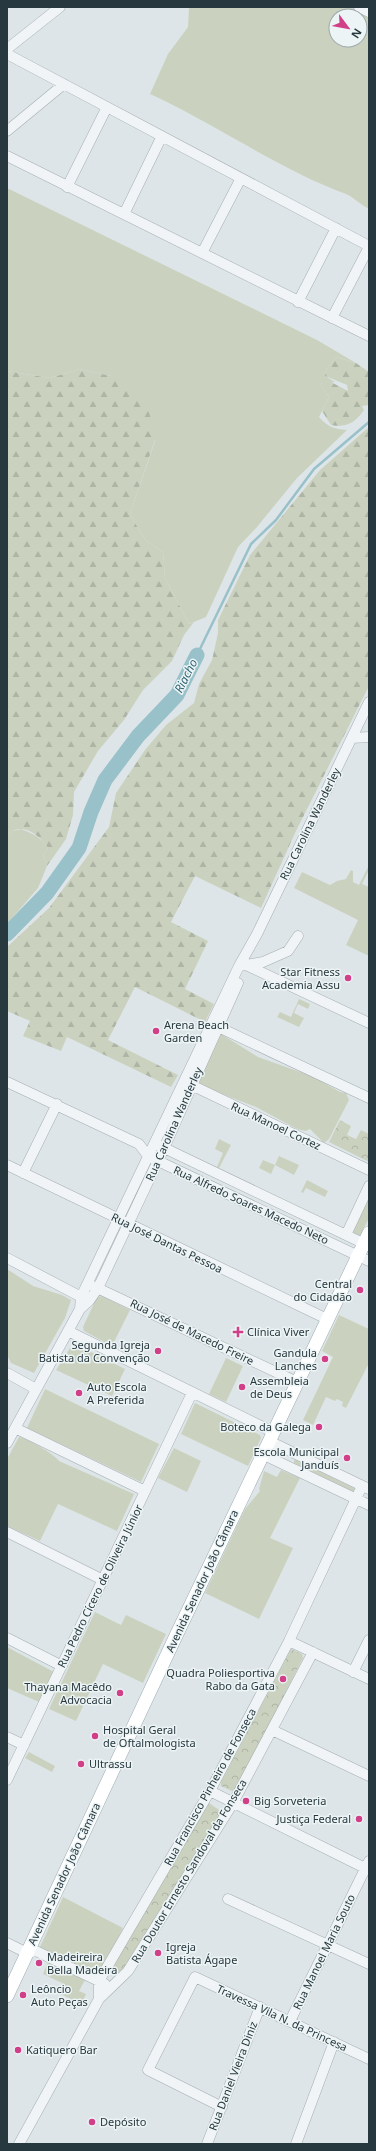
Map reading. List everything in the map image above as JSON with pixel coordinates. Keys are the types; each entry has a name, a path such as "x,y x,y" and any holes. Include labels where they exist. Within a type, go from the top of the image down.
{"main road":[{"name":"Avenida Senador João Câmara","path":"7,1996 327,1319 364,1258 367,1241"}],"street":[{"path":"7,49 60,7"},
{"path":"359,7 369,12"},
{"path":"7,54 369,246 332,318"},
{"path":"7,130 64,84"},
{"path":"67,186 107,107"},
{"path":"124,214 162,136"},
{"path":"7,156 369,336"},
{"path":"202,253 241,178"},
{"path":"298,302 336,228"},
{"name":"Rua Carolina Wanderley","path":"85,1299 87,1283 154,1143 187,1084 243,965 250,945 369,702"},
{"path":"352,738 369,737"},
{"path":"243,965 264,962 288,951 298,936"},
{"path":"243,965 369,1023"},
{"path":"214,1025 369,1098"},
{"name":"Rua Alfredo Soares Macedo Neto","path":"7,1082 57,1104 139,1144 148,1156 158,1161 364,1258"},
{"name":"Rua Carolina Wanderley","path":"85,1299 98,1288 164,1148 187,1084"},
{"name":"Rua Manoel Cortez","path":"187,1084 369,1170"},
{"path":"23,1173 57,1104"},
{"name":"Rua Alfredo Soares Macedo Neto","path":"139,1144 154,1143 346,1235 367,1241"},
{"name":"Rua José Dantas Pessoa","path":"7,1165 327,1319"},
{"path":"346,1235 369,1186"},
{"path":"329,1242 336,1230"},
{"path":"7,1258 85,1299 7,1443"},
{"name":"Rua José de Macedo Freire","path":"87,1283 297,1382"},
{"path":"68,1331 192,1393 271,1436 294,1453 366,1488"},
{"path":"7,1373 36,1389"},
{"name":"Rua Pedro Cícero de Oliveira Júnior","path":"7,1780 192,1393"},
{"path":"15,1428 145,1491"},
{"path":"288,1466 294,1453"},
{"path":"262,1454 369,1505"},
{"name":"Rua Francisco Pinheiro de Fonseca","path":"99,1981 210,1791 288,1641 356,1498 366,1488"},
{"path":"7,1532 103,1580"},
{"path":"7,1638 62,1666"},
{"path":"353,1672 369,1640"},
{"path":"288,1641 369,1679"},
{"name":"Rua Doutor Ernesto Sandoval da Fonseca","path":"19,2144 99,1999 110,1986 128,1972 233,1803 312,1652"},
{"path":"272,1730 369,1776"},
{"path":"7,1737 24,1745"},
{"path":"210,1791 368,1866"},
{"name":"Rua Manoel Maria Souto","path":"290,2021 368,1866"},
{"path":"228,1899 369,1964"},
{"path":"7,1943 27,1953 36,1951 110,1986"},
{"name":"Travessa Vila N. da Princesa","path":"222,2107 148,2070 195,1977 369,2059"},
{"path":"99,1981 99,1999"},
{"name":"Rua Daniel Vieira Diniz","path":"207,2144 260,2007"},
{"path":"296,2144 334,2042"}],"green space":[{"path":"189,7 369,7 369,209 349,195 296,172 150,94 168,54 188,27"},
{"path":"7,188 317,340 356,363 336,357 326,370 325,376 335,382 320,384 329,397 319,417 332,427 347,430 297,478 257,527 238,547 206,617 189,624 165,578 163,552 145,540 130,514 155,441 111,376 80,369 50,378 7,371"},
{"path":"336,357 356,363 369,372 369,405 362,406 364,410 350,424 341,426 331,425 322,411 329,397 320,384 329,381 348,391 347,385 325,376 326,370"},
{"path":"80,369 111,376 146,402 156,437 130,514 145,540 163,552 165,578 189,624 194,622 184,635 172,661 143,690 124,720 98,751 74,792 73,815 66,839 47,866 43,855 48,848 34,833 20,829 7,836 7,371 50,378"},
{"path":"369,427 369,686 296,831 261,908 195,876 171,922 208,941 185,989 214,1004 205,1022 135,987 108,1040 178,1075 171,1087 67,1037 61,1051 23,1036 30,1021 7,1011 7,947 49,908 109,827 116,793 145,750 166,725 194,703 199,684 212,660 218,633 218,620 250,555 320,470"},
{"path":"21,829 40,838 48,848 43,855 47,866 38,888 7,924 7,836 13,831"},
{"path":"369,865 369,870 362,884 369,887 369,956 346,945 358,920 294,888 302,872 330,885 337,881 346,879 351,870 353,871 353,882 359,885"},
{"path":"299,999 310,1004 308,1009 298,1004 294,1013 304,1018 299,1027 277,1017 280,1012 291,1017"},
{"path":"221,1034 258,1057 314,1077 340,1092 346,1093 349,1100 329,1139 324,1143 310,1129 306,1131 297,1129 256,1107 201,1084 198,1081"},
{"path":"340,1120 351,1126 347,1135 356,1139 361,1130 369,1134 369,1162 329,1142"},
{"path":"219,1139 231,1145 219,1168 217,1167 223,1153 215,1149"},
{"path":"279,1156 299,1165 294,1175 275,1165"},
{"path":"263,1160 275,1165 271,1174 259,1168"},
{"path":"307,1180 328,1191 325,1197 306,1188 303,1193 301,1192"},
{"path":"369,1195 369,1218 359,1238 351,1234"},
{"path":"7,1269 33,1286 62,1295 71,1300 65,1318 34,1373 11,1363 7,1355"},
{"path":"102,1296 130,1310 112,1346 84,1331 83,1327 97,1297"},
{"path":"339,1315 369,1329 369,1363 346,1408 342,1406 343,1402 337,1399 335,1401 326,1397 313,1425 303,1420 333,1357 322,1351"},
{"path":"77,1345 125,1369 112,1396 56,1370 70,1348"},
{"path":"226,1358 243,1366 226,1402 209,1394"},
{"path":"45,1389 159,1444 141,1482 27,1428"},
{"path":"195,1403 260,1435 261,1438 248,1466 181,1434"},
{"path":"19,1437 28,1440 52,1454 59,1461 134,1494 117,1531 58,1504 40,1541 7,1526 7,1459"},
{"path":"174,1448 201,1461 187,1492 158,1478"},
{"path":"294,1460 356,1489 354,1492 294,1463"},
{"path":"281,1470 300,1478 270,1538 293,1548 259,1619 205,1593 245,1509 260,1491 259,1489 264,1471 277,1477"},
{"path":"95,1612 121,1625 126,1615 166,1634 143,1683 103,1664 76,1721 49,1709"},
{"path":"7,1647 54,1672 39,1702 7,1688"},
{"path":"291,1649 302,1654 303,1658 236,1790 232,1791 221,1786 221,1782"},
{"path":"29,1752 55,1766 52,1772 25,1758"},
{"path":"209,1803 222,1812 128,1966 120,1972 117,1971 114,1967 116,1961"},
{"path":"63,1897 123,1928 99,1975 39,1949"},
{"path":"48,1962 85,1980 79,1991 86,1994 82,2004 58,1993 62,1983 43,1974"}],"waterway":[{"name":"Riacho","path":"197,655 251,544 276,520 314,469 369,422"},
{"name":"Riacho","path":"7,934 47,893 79,848 91,812 105,780 138,736 177,695 197,655"}],"place":[{"name":"Star Fitness Academia Assu","path":"348,978"},
{"name":"Arena Beach Garden","path":"156,1031"},
{"name":"Central do Cidadão","path":"360,1290"},
{"name":"Clínica Viver","path":"238,1332"},
{"name":"Segunda Igreja Batista da Convenção","path":"158,1351"},
{"name":"Gandula Lanches","path":"325,1359"},
{"name":"Assembleia de Deus","path":"242,1387"},
{"name":"Auto Escola A Preferida","path":"79,1393"},
{"name":"Boteco da Galega","path":"319,1427"},
{"name":"Escola Municipal Janduís","path":"347,1458"},
{"name":"Quadra Poliesportiva Rabo da Gata","path":"283,1679"},
{"name":"Thayana Macêdo Advocacia","path":"120,1693"},
{"name":"Hospital Geral de Oftalmologista","path":"95,1736"},
{"name":"Ultrassu","path":"81,1764"},
{"name":"Big Sorveteria","path":"246,1801"},
{"name":"Justiça Federal","path":"359,1819"},
{"name":"Igreja Batista Ágape","path":"158,1953"},
{"name":"Madeireira Bella Madeira","path":"39,1963"},
{"name":"Leôncio Auto Peças","path":"23,1995"},
{"name":"Katiquero Bar","path":"18,2050"},
{"name":"Depósito","path":"92,2122"}]}
